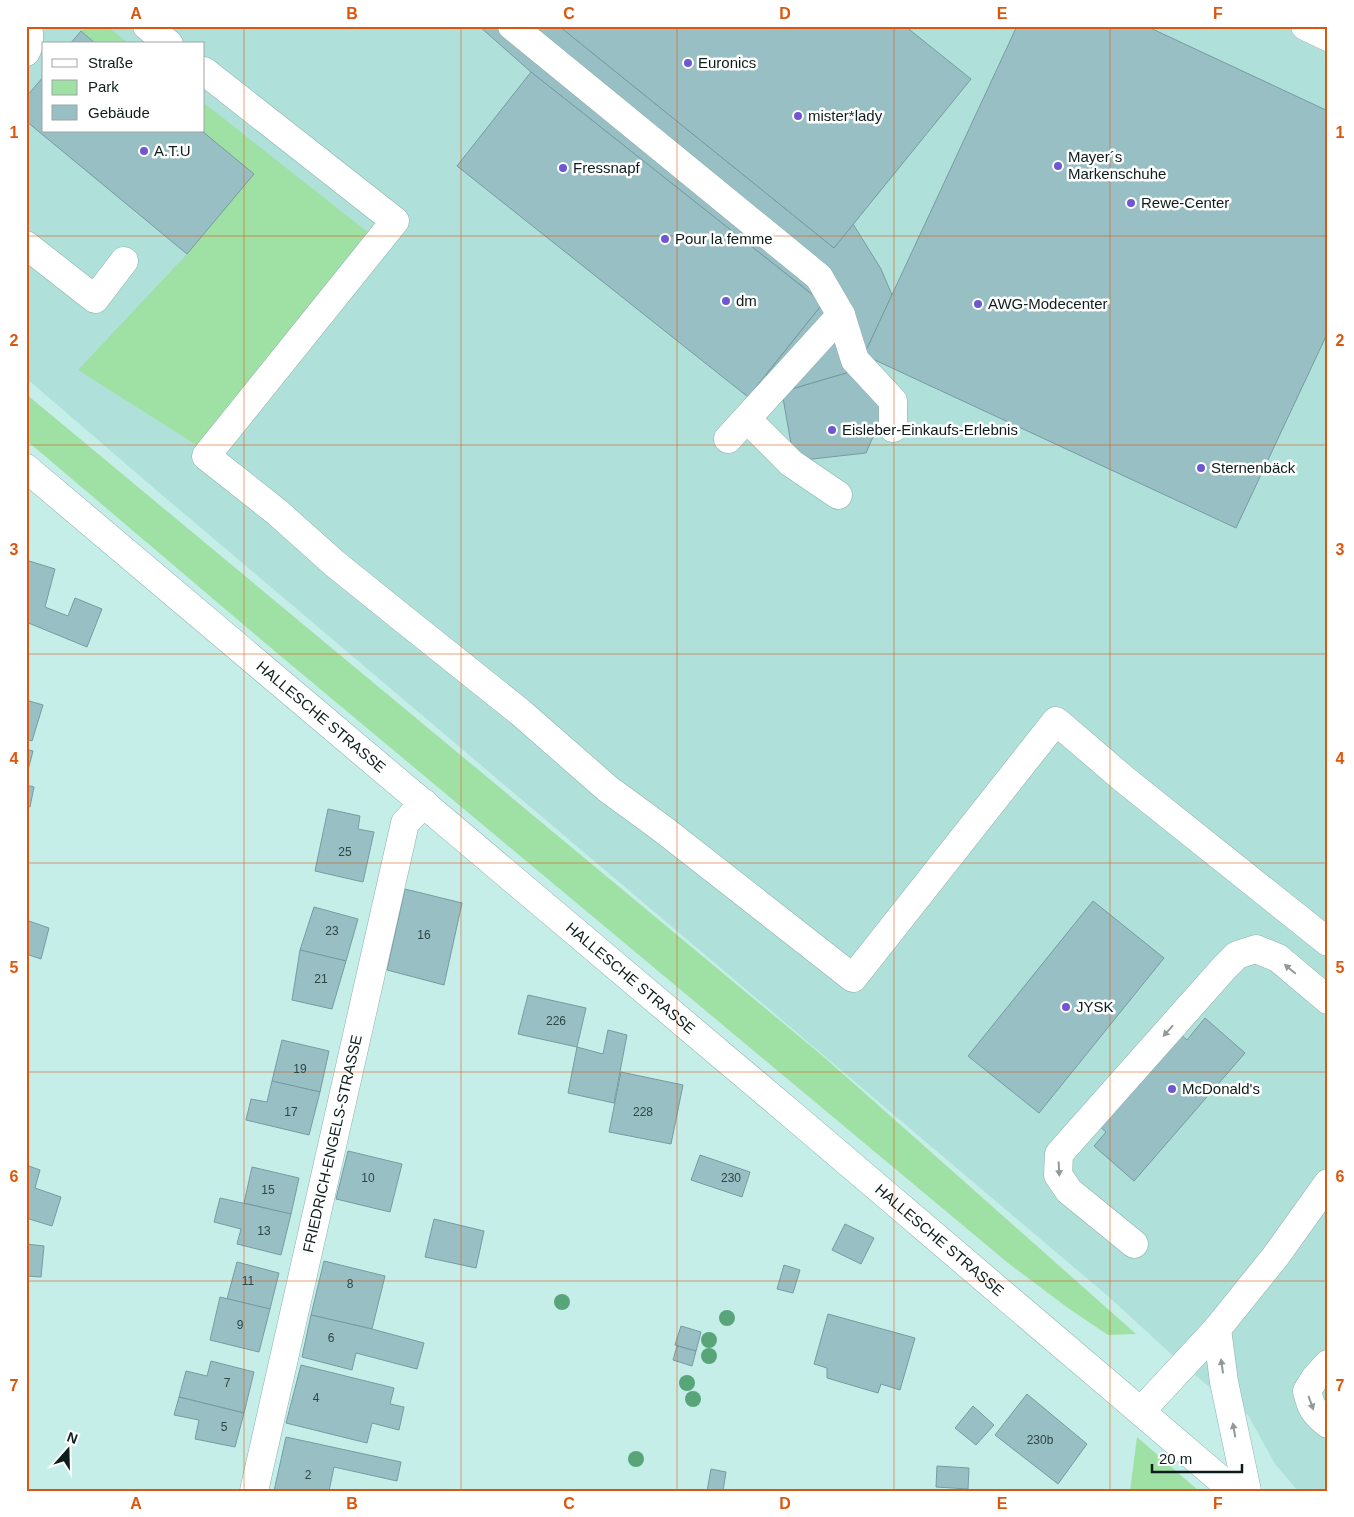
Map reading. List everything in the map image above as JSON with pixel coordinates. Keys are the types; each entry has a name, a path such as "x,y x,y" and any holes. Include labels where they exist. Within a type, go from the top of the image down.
{"street":[{"path":"147,26 167,42"},
{"path":"512,26 819,277 841,315 855,360 893,400 892,428"},
{"path":"1305,26 1328,37"},
{"path":"26,31 29,33 29,45 26,52"},
{"path":"205,72 396,221 206,456 276,512 334,563 520,712 608,789 664,830 800,938 853,978 1056,721 1125,780 1328,942"},
{"path":"26,245 95,299 124,261"},
{"path":"728,439 841,315"},
{"path":"747,418 791,463 838,495"},
{"name":"HALLESCHE STRASSE","path":"26,468 1234,1491"},
{"name":"FRIEDRICH-ENGELS-STRASSE","path":"254,1491 405,823 424,804"},
{"path":"1134,1244 1069,1191 1058,1175 1059,1154 1217,976 1237,956 1256,948 1278,958 1328,1000"},
{"path":"1141,1411 1217,1329 1275,1257 1328,1183"},
{"path":"1217,1329 1224,1382 1247,1491"},
{"path":"1321,1371 1308,1391 1310,1405 1316,1414 1328,1424"}],"shaded area":[{"path":"26,26 1328,26 1328,1491 1298,1491 1275,1464 1248,1415 1229,1403 1183,1365 1109,1297 26,378"}],"green space":[{"path":"89,26 107,26 127,42 94,42 81,31"},
{"path":"205,104 379,241 209,453 78,370 187,254 250,171 203,132 205,132"},
{"path":"26,394 824,1057 1136,1334 1108,1335 1008,1263 277,653 26,440"},
{"path":"1137,1437 1199,1491 1130,1491"}],"building":[{"path":"479,26 559,26 834,248 853,224 881,269 892,295 864,355 853,371 782,392 766,375 823,303 531,72"},
{"path":"559,26 905,26 971,79 834,248"},
{"name":"Rewe-Center","path":"1017,26 1146,26 1328,111 1328,332 1236,528 864,355"},
{"path":"81,31 94,42 72,42"},
{"path":"531,72 823,303 748,397 457,166"},
{"name":"A.T.U","path":"42,78 42,132 203,132 254,174 187,254 26,121 26,97"},
{"name":"Eisleber-Einkaufs-Erlebnis","path":"853,371 886,407 866,453 794,461 782,392"},
{"path":"26,560 55,569 45,607 68,616 75,598 102,609 87,647 26,622"},
{"path":"26,700 43,705 32,741 26,739"},
{"path":"26,749 33,751 26,778"},
{"path":"26,785 34,787 30,807 26,806"},
{"path":"328,809 360,816 358,829 374,832 363,882 315,871"},
{"path":"405,889 462,903 444,985 387,970"},
{"name":"JYSK","path":"1093,901 1164,958 1039,1113 968,1056"},
{"path":"314,907 358,919 346,961 300,950"},
{"path":"26,920 49,928 41,959 26,954"},
{"path":"300,950 346,961 332,1009 292,1000"},
{"path":"528,995 586,1008 577,1047 518,1034"},
{"name":"McDonald's","path":"1205,1018 1245,1053 1134,1181 1094,1146 1106,1132 1099,1126 1180,1034 1187,1040"},
{"path":"608,1030 627,1035 614,1103 568,1093 577,1047 603,1054"},
{"path":"282,1040 329,1051 320,1092 272,1081"},
{"path":"621,1072 683,1085 671,1144 609,1132"},
{"path":"272,1081 320,1092 309,1135 246,1120 251,1099 267,1102"},
{"path":"348,1151 402,1164 390,1212 336,1199"},
{"path":"700,1155 750,1172 742,1197 691,1180"},
{"path":"26,1165 40,1170 35,1188 61,1197 52,1226 26,1218"},
{"path":"252,1167 299,1178 291,1214 244,1203"},
{"path":"220,1198 291,1214 281,1255 237,1244 241,1229 214,1222"},
{"path":"434,1219 484,1231 476,1268 425,1257"},
{"path":"845,1224 874,1238 861,1264 832,1250"},
{"path":"26,1244 44,1246 41,1277 26,1276"},
{"path":"324,1261 385,1276 372,1329 311,1315"},
{"path":"237,1262 279,1273 270,1309 227,1299"},
{"path":"784,1265 800,1270 793,1293 777,1289"},
{"path":"220,1297 270,1309 259,1352 210,1340"},
{"path":"828,1314 915,1338 900,1390 881,1384 878,1393 827,1378 827,1368 814,1364"},
{"path":"311,1315 424,1343 417,1369 356,1353 352,1370 302,1357"},
{"path":"681,1326 701,1332 696,1351 675,1345"},
{"path":"677,1346 696,1351 692,1366 673,1360"},
{"path":"211,1361 254,1372 244,1413 179,1397 186,1371 207,1376"},
{"path":"301,1365 394,1388 390,1404 404,1407 399,1430 372,1423 367,1443 286,1423"},
{"path":"1027,1394 1087,1444 1058,1484 995,1435"},
{"path":"179,1397 244,1413 235,1447 195,1439 199,1420 174,1415"},
{"path":"973,1406 994,1425 976,1445 955,1428"},
{"path":"286,1437 401,1462 397,1481 334,1467 329,1491 274,1491"},
{"path":"937,1466 969,1468 968,1489 936,1487"},
{"path":"711,1469 726,1472 723,1491 707,1491"}],"place":[{"name":"Euronics","path":"688,63"},
{"name":"mister*lady","path":"798,116"},
{"name":"A.T.U","path":"144,151"},
{"name":"Mayer´s Markenschuhe","path":"1058,166"},
{"name":"Fressnapf","path":"563,168"},
{"name":"Rewe-Center","path":"1131,203"},
{"name":"Pour la femme","path":"665,239"},
{"name":"dm","path":"726,301"},
{"name":"AWG-Modecenter","path":"978,304"},
{"name":"Eisleber-Einkaufs-Erlebnis","path":"832,430"},
{"name":"Sternenbäck","path":"1201,468"},
{"name":"JYSK","path":"1066,1007"},
{"name":"McDonald's","path":"1172,1089"}]}
